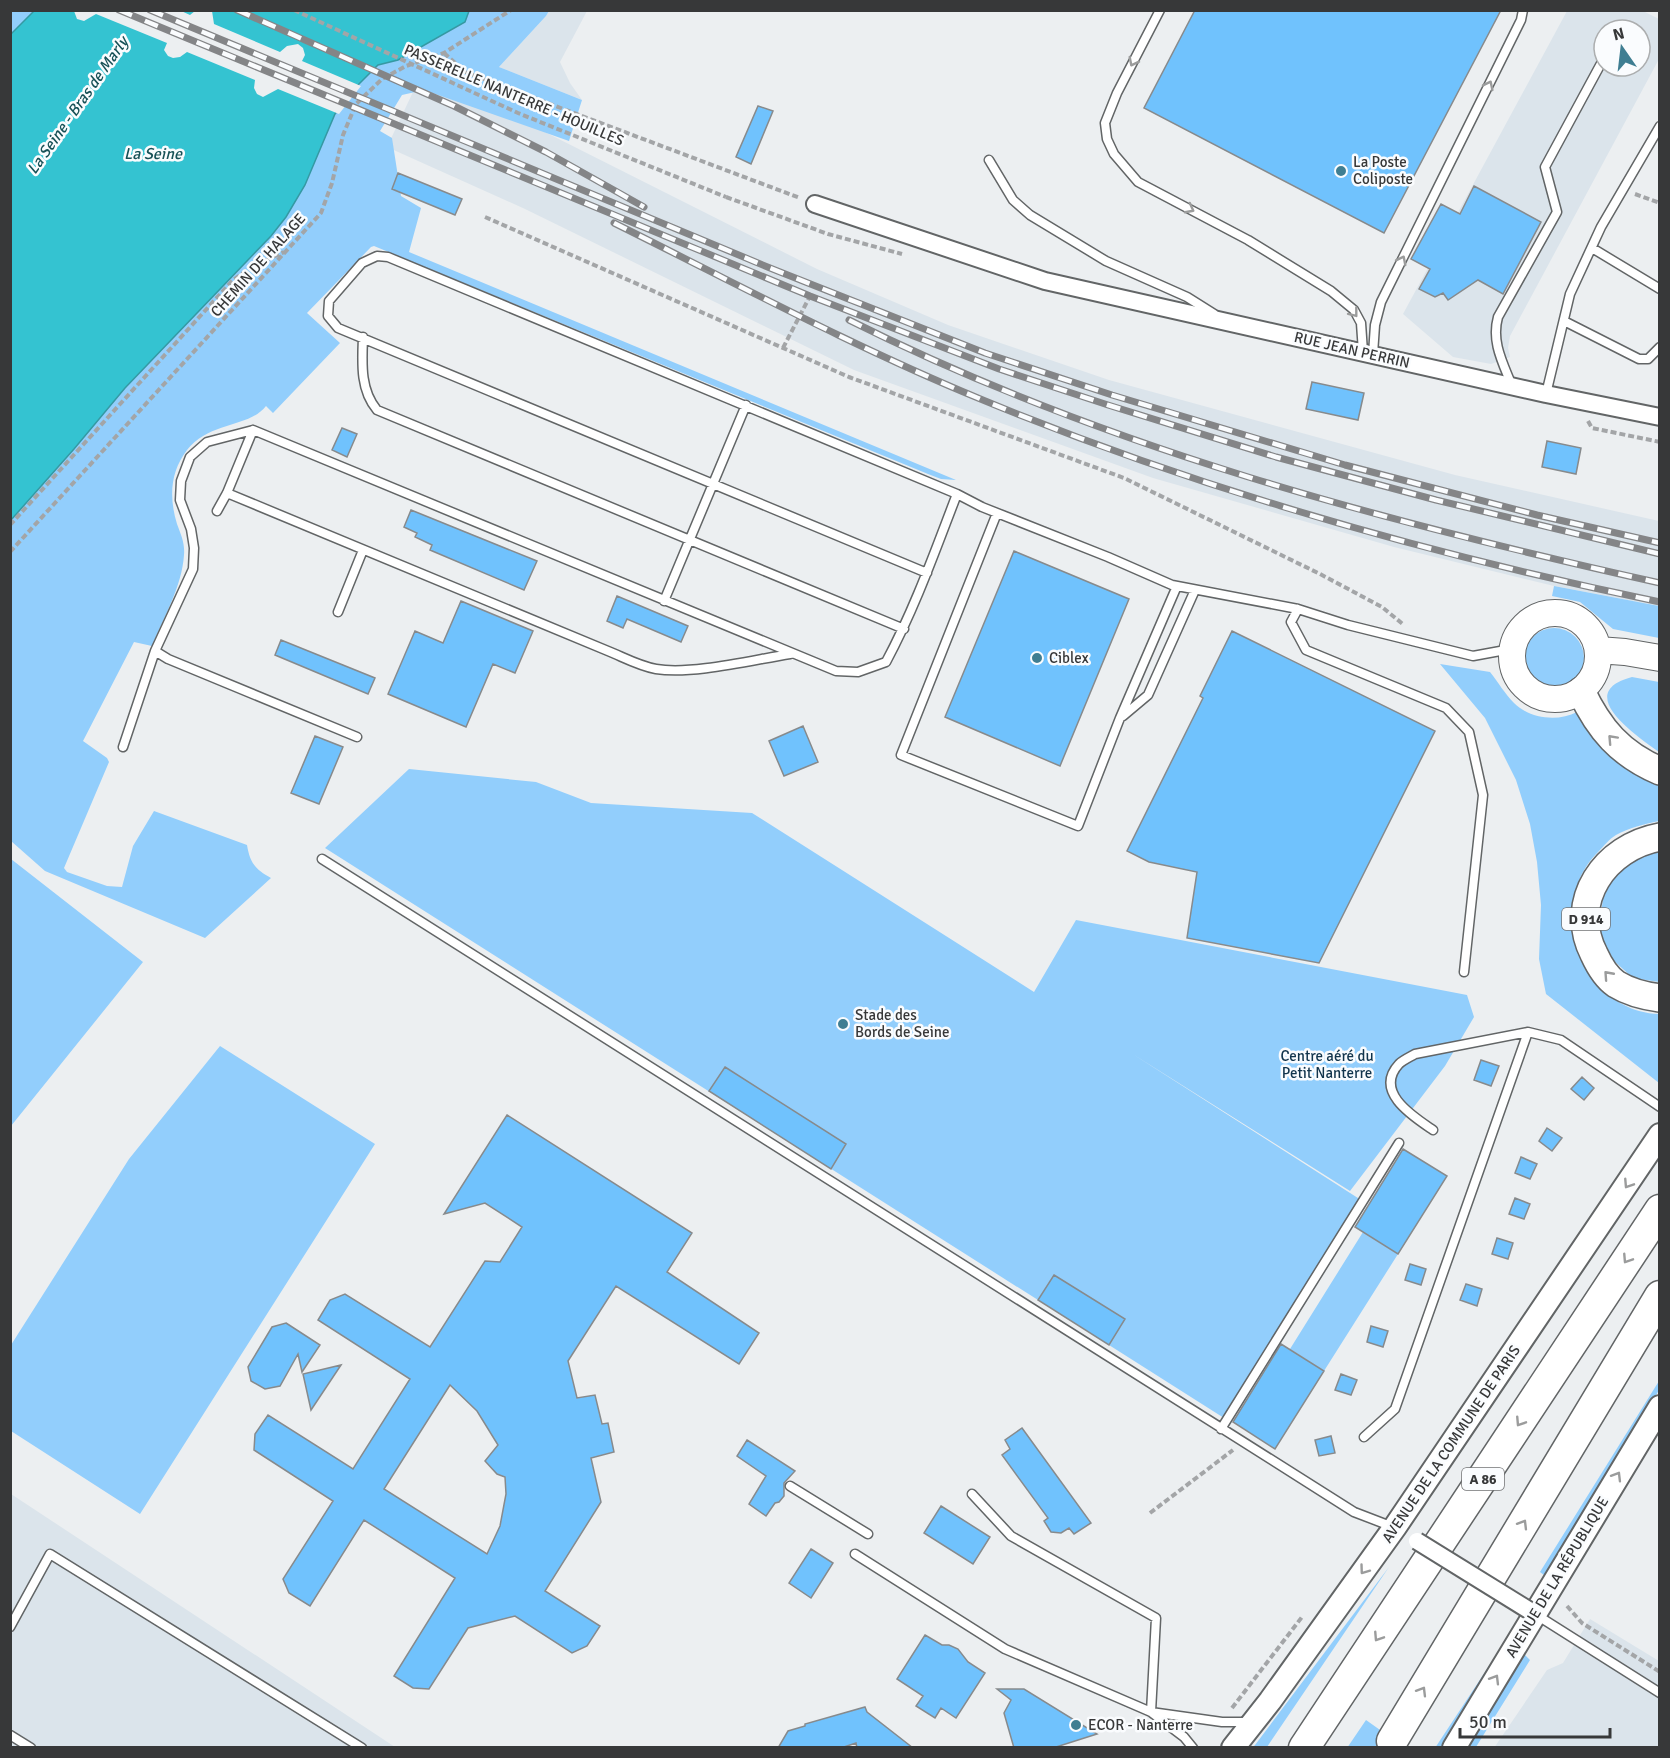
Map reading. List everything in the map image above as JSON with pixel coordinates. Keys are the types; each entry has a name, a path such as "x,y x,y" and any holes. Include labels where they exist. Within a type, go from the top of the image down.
{"highway":[{"path":"1581,691 1590,709 1614,742 1633,757 1659,771"},
{"name":"D 914","path":"1659,837 1647,839 1627,848 1612,858 1599,873 1587,903 1586,935 1600,967 1614,982 1645,996 1659,998"},
{"name":"A 86","path":"1304,1748 1659,1210"},
{"path":"1392,1741 1659,1296"},
{"path":"1623,1357 1659,1329"}],"main road":[{"path":"1555,612 1571,615 1584,623 1593,635 1598,650 1595,673 1589,683 1581,691 1568,698 1553,700 1538,697 1516,678 1511,664 1511,649 1516,634 1526,622 1540,615 1555,612"},
{"path":"1598,650 1659,658"},
{"name":"AVENUE DE LA COMMUNE DE PARIS","path":"1233,1748 1395,1527 1659,1135"},
{"name":"AVENUE DE LA RÉPUBLIQUE","path":"1454,1748 1658,1413"}],"street":[{"name":"RUE JEAN PERRIN","path":"815,204 1045,281 1546,394 1659,417"},
{"path":"1395,1527 1535,1614"}],"lane":[{"path":"1160,10 1117,93 1105,123 1107,139 1114,154 1138,183 1248,240 1331,291 1354,310 1361,322 1368,353"},
{"path":"1368,353 1381,302 1516,29 1523,10"},
{"path":"1512,386 1495,340 1494,329 1498,317 1557,212 1545,167 1593,78"},
{"path":"1546,394 1570,294 1592,248 1659,126"},
{"path":"989,160 1013,200 1030,215 1106,261 1187,297 1224,321"},
{"path":"1592,248 1659,289"},
{"path":"927,573 338,328 328,316 329,301 362,263 377,256 388,257 746,405 957,494 982,507 1177,586 1298,609 1348,625 1473,656 1511,649"},
{"path":"1564,321 1639,359 1648,359 1659,347"},
{"path":"363,337 362,361 365,388 369,400 378,410 904,629"},
{"path":"664,601 746,405"},
{"path":"123,747 155,651 193,569 194,548 191,529 180,500 181,482 190,458 207,442 253,430 790,654 836,671 858,672 886,662 904,629 957,494"},
{"path":"217,511 227,493 253,430"},
{"path":"227,493 654,668 696,669 790,654"},
{"path":"997,513 902,755 1078,826 1120,718 1177,586"},
{"path":"338,612 363,550"},
{"path":"1120,718 1148,695 1195,590"},
{"path":"1298,609 1291,622 1306,650 1446,708 1469,732 1483,795 1464,972"},
{"path":"155,651 168,659 357,738"},
{"path":"322,859 1243,1443 1354,1512 1395,1527"},
{"path":"1364,1437 1395,1408 1528,1032"},
{"path":"1433,1130 1402,1109 1392,1091 1392,1075 1399,1064 1414,1053 1528,1032 1561,1040 1659,1107"},
{"path":"1221,1429 1399,1143"},
{"path":"790,1486 868,1534"},
{"path":"972,1494 1011,1536 1156,1618 1151,1712"},
{"path":"10,1627 50,1554 362,1748"},
{"path":"855,1554 1005,1648 1151,1712 1184,1737 1193,1748"},
{"path":"1535,1614 1659,1692"},
{"path":"1151,1712 1222,1722 1254,1722"},
{"path":"10,1735 30,1748"}],"path":[{"name":"PASSERELLE NANTERRE - HOUILLES","path":"294,10 518,113 726,197 860,244"},
{"name":"CHEMIN DE HALAGE","path":"10,552 321,213 332,183 343,135 356,104 382,78 406,66 444,53 511,10"},
{"path":"444,53 465,72 815,204"},
{"path":"1623,190 1659,203"},
{"path":"485,217 849,377 1124,478 1382,607 1424,644"},
{"path":"10,525 233,280 255,265 287,250"},
{"path":"783,348 810,296"},
{"path":"1577,400 1592,428 1659,442"},
{"path":"1150,1513 1243,1443"},
{"path":"1567,1606 1582,1623 1659,1672"},
{"path":"1222,1722 1305,1612"}],"shaded area":[{"path":"549,11 587,11 560,62 570,83 582,100 499,67"},
{"path":"1567,11 1643,11 1659,19 1659,59 1652,72 1652,18 1592,18 1592,78 1649,78 1510,336 1508,348 1510,357 1491,364 1453,357 1403,314"},
{"path":"421,75 519,119 817,269 948,325 1109,380 1455,475 1659,521 1659,606 1554,586 1394,547 1153,478 854,370 525,209 387,147"},
{"path":"11,1494 395,1747 11,1747"},
{"path":"1590,1619 1659,1661 1659,1747 1494,1748 1547,1670 1563,1663"}],"green space":[{"path":"11,11 34,11 11,35"},
{"path":"469,11 549,11 499,67 582,100 569,141 424,90 402,95 380,131 392,138 401,196 421,208 409,252 956,480 941,479 928,474 374,246 371,247 307,313 340,343 273,413 266,406 250,418 207,434 196,441 181,458 174,476 172,495 174,514 184,551 183,567 176,590 152,646 134,642 83,741 107,758 109,762 64,868 67,872 107,886 122,887 133,846 154,811 247,845 254,865 271,878 205,938 45,871 11,841 11,504 356,87 378,65 398,60 465,22"},
{"path":"1554,586 1659,606 1659,638 1613,629 1580,602 1552,596"},
{"path":"1554,628 1571,633 1579,641 1584,658 1579,675 1571,683 1554,688 1537,683 1529,675 1524,658 1529,641 1537,633"},
{"path":"1440,664 1490,672 1514,703 1536,716 1553,718 1577,712 1659,779 1659,821 1637,826 1611,838 1599,851 1582,873 1574,899 1573,926 1579,952 1591,975 1609,995 1632,1008 1659,1014 1659,1083 1546,994 1539,959 1541,905 1537,862 1530,824 1516,780 1485,718"},
{"path":"1632,677 1659,682 1659,752 1625,725 1608,704 1608,693 1615,684"},
{"name":"Stade des Bords de Seine","path":"409,769 536,782 591,803 752,813 1034,992 1076,920 1467,995 1474,1017 1445,1066 1350,1191 1131,1053 1361,1200 1224,1418 325,848"},
{"path":"1659,851 1659,982 1633,978 1614,961 1599,932 1603,898 1615,874 1638,855"},
{"path":"11,859 143,962 11,1126"},
{"path":"220,1046 375,1144 140,1514 11,1431 11,1345 129,1159"},
{"path":"1363,1232 1398,1254 1324,1371 1290,1349"},
{"path":"1659,1381 1659,1390 1548,1578 1540,1572"},
{"path":"1389,1567 1267,1747 1253,1747 1255,1745"},
{"path":"1525,1655 1530,1660 1476,1747 1466,1748"},
{"path":"1491,1663 1488,1675 1444,1747 1435,1748"},
{"path":"1366,1720 1404,1747 1347,1748"}],"water":[{"name":"La Seine","path":"34,11 469,11 465,22 398,60 378,65 356,87 335,114 305,185 286,217 271,236 125,388 11,520 10,35"}],"pier":[{"path":"179,10 190,15 195,11 212,11 214,24 280,52 287,46 298,44 303,48 305,55 302,61 361,86 339,114 278,89 263,97 257,94 254,88 255,80 187,52 180,57 173,58 168,56 164,50 167,43 96,14 84,21 77,19 74,11"}],"building":[{"name":"La Poste Coliposte","path":"1195,10 1501,10 1384,233 1144,108"},
{"path":"758,106 773,111 751,164 736,157"},
{"path":"398,173 462,199 455,215 392,189"},
{"path":"1474,186 1541,222 1503,294 1478,280 1448,300 1443,293 1435,297 1419,289 1430,269 1411,259 1441,204 1460,214"},
{"path":"1312,382 1364,393 1358,420 1306,409"},
{"path":"342,428 357,434 347,457 332,450"},
{"path":"1547,441 1581,448 1576,474 1542,467"},
{"path":"411,510 537,561 524,590 430,550 432,545 415,537 417,533 404,527"},
{"name":"Ciblex","path":"1014,551 1129,599 1060,766 945,717"},
{"path":"617,596 688,626 681,642 627,619 623,628 607,621"},
{"path":"461,601 533,631 515,673 493,664 466,727 388,694 415,631 443,643"},
{"path":"1232,631 1435,731 1319,963 1187,938 1197,872 1149,862 1127,851 1203,698 1200,696"},
{"path":"281,640 375,678 368,694 275,655"},
{"path":"803,726 818,762 784,776 769,741"},
{"path":"315,736 343,747 319,804 291,793"},
{"path":"1481,1060 1499,1066 1491,1086 1474,1080"},
{"path":"725,1067 846,1144 831,1169 709,1091"},
{"path":"1582,1077 1594,1088 1584,1100 1571,1089"},
{"path":"507,1115 692,1233 667,1272 759,1333 739,1364 616,1286 568,1361 577,1398 595,1395 602,1424 608,1423 614,1452 591,1458 601,1502 545,1591 600,1626 587,1646 572,1653 515,1616 468,1628 429,1689 413,1688 394,1676 455,1578 364,1520 310,1606 289,1593 283,1579 333,1501 254,1450 255,1434 268,1415 353,1469 410,1379 318,1320 330,1300 345,1294 430,1347 485,1261 500,1262 522,1227 485,1203 444,1214","holes":["450,1385 477,1411 498,1445 485,1461 497,1474 505,1477 506,1494 500,1526 487,1554 384,1489"]},
{"path":"1547,1128 1562,1138 1552,1151 1539,1141"},
{"path":"1403,1149 1447,1176 1398,1254 1355,1227"},
{"path":"1521,1157 1537,1164 1530,1179 1515,1173"},
{"path":"1515,1198 1530,1204 1524,1219 1509,1214"},
{"path":"1497,1238 1513,1243 1508,1259 1492,1254"},
{"path":"1410,1264 1426,1269 1421,1285 1405,1280"},
{"path":"1054,1275 1125,1319 1109,1345 1038,1300"},
{"path":"1466,1284 1482,1289 1477,1306 1460,1300"},
{"path":"286,1323 320,1345 302,1372 298,1354 280,1386 265,1389 251,1381 248,1367 272,1327"},
{"path":"1371,1326 1388,1331 1383,1347 1367,1342"},
{"path":"1281,1344 1324,1371 1275,1449 1233,1422"},
{"path":"341,1365 311,1410 303,1374"},
{"path":"1341,1374 1357,1380 1351,1395 1335,1390"},
{"path":"1022,1428 1091,1523 1074,1534 1069,1528 1061,1533 1051,1532 1044,1521 1048,1518 1002,1455 1010,1449 1005,1440"},
{"path":"1331,1436 1335,1453 1319,1456 1315,1440"},
{"path":"747,1440 795,1471 784,1483 784,1496 775,1503 766,1516 749,1504 766,1476 737,1456"},
{"path":"941,1506 990,1537 973,1564 924,1533"},
{"path":"811,1549 833,1563 811,1598 789,1583"},
{"path":"925,1635 942,1645 958,1649 968,1662 985,1673 956,1718 941,1708 935,1718 916,1706 923,1696 897,1679"},
{"path":"997,1689 1024,1689 1097,1734 1053,1748 1014,1748 1004,1713 1011,1700"},
{"path":"865,1707 867,1712 913,1748 857,1748 856,1743 841,1748 778,1748 788,1731"}],"railway":[{"path":"119,10 810,296 999,369 1276,457 1436,500 1660,554"},
{"path":"150,10 770,268 985,353 1112,395 1345,465 1537,515 1660,543"},
{"path":"237,10 454,106 546,152 644,207"},
{"path":"614,223 886,358 978,398 1145,462 1229,490 1400,540 1486,563 1660,602"},
{"path":"849,320 946,366 1044,406 1145,443 1246,476 1452,534 1660,583"}],"place":[{"name":"La Poste Coliposte","path":"1341,171"},
{"name":"Ciblex","path":"1037,658"},
{"name":"Stade des Bords de Seine","path":"843,1024"},
{"name":"ECOR - Nanterre","path":"1076,1725"}],"water label":[{"name":"La Seine - Bras de Marly","path":"77,105"}],"park label":[{"name":"Centre aéré du Petit Nanterre","path":"1327,1064"}]}
